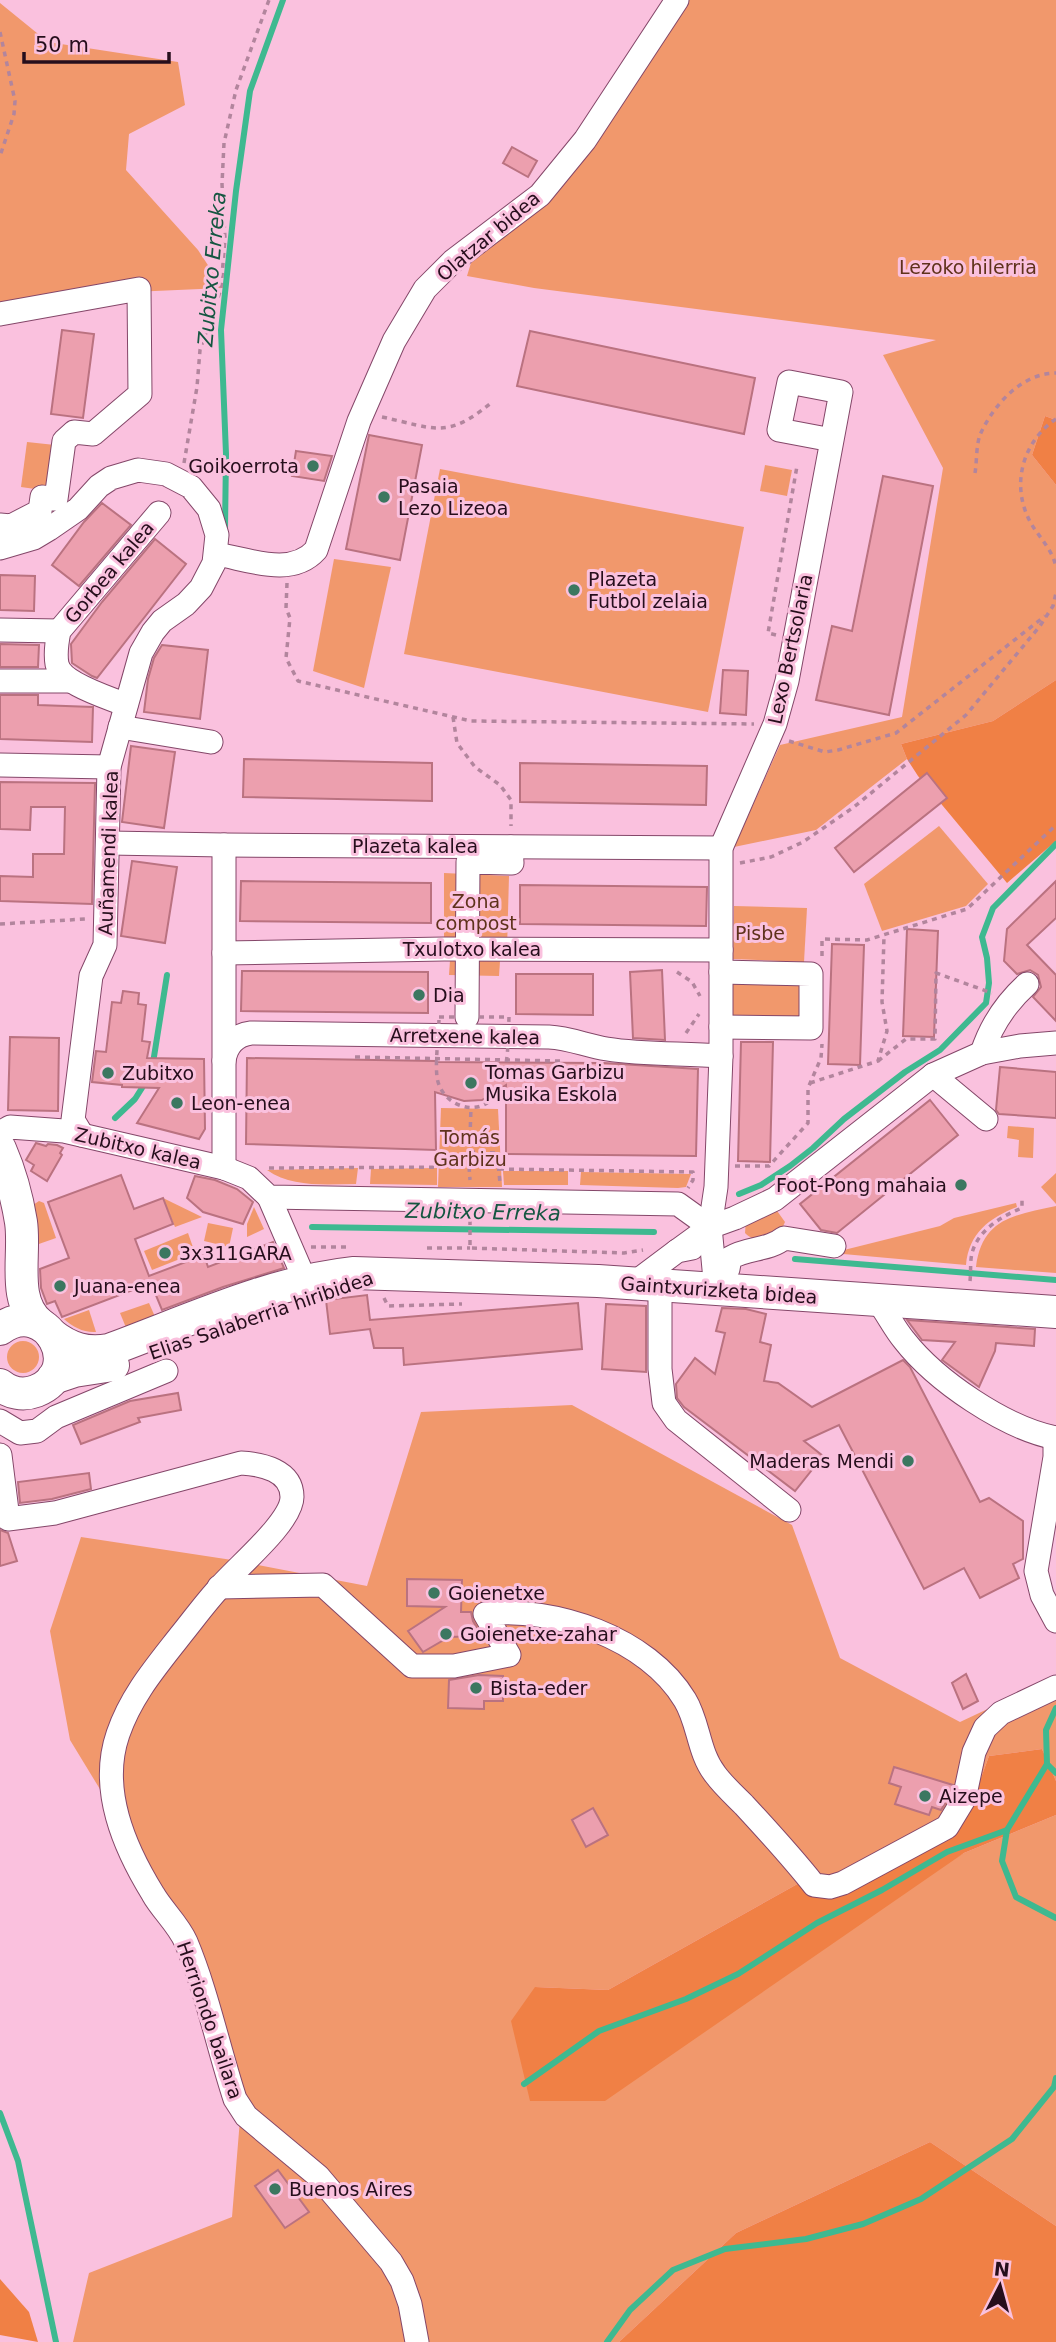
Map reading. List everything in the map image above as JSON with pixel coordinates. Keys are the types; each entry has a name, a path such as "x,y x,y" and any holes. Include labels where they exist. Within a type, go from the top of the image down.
{"main road":[{"path":"0,1147 21,1220 25,1305 34,1319 46,1329 60,1352 60,1361 53,1378"},
{"path":"0,1213 7,1303 1,1328"},
{"name":"Elias Salaberria hiribidea","path":"46,1329 74,1349 86,1352 109,1350 354,1273 381,1281"},
{"name":"Gaintxurizketa bidea","path":"381,1281 662,1273 877,1300 1056,1312"},
{"name":"Elias Salaberria hiribidea","path":"7,1394 39,1390 53,1378 74,1371 128,1361 318,1284"},
{"path":"1,1328 19,1321 46,1329"}],"street":[{"name":"Olatzar bidea","path":"216,554 289,566 304,561 316,550 359,421 394,341 425,289 453,261 540,195 585,140 677,0"},
{"path":"0,314 139,289 140,394 93,434 74,432 64,441 56,499 42,497 40,511 11,526 0,525"},
{"name":"Lexo Bertsolaria","path":"715,1278 710,1227 716,1187 721,1056 721,857 773,730 787,681 832,440"},
{"path":"0,548 33,538 49,529 78,509 99,486 124,473 153,471 166,474 191,487"},
{"name":"Auñamendi kalea","path":"82,1135 73,1120 90,976 105,945 109,767 146,642 162,621 186,604 201,588 209,576 216,554 217,536 214,522 201,497 191,487"},
{"name":"Gorbea kalea","path":"69,681 57,664 59,631 159,513"},
{"name":"Gorbea kalea","path":"0,629 59,631"},
{"path":"0,681 69,681 123,716 211,742"},
{"path":"0,765 109,767"},
{"name":"Plazeta kalea","path":"109,843 511,847 721,857"},
{"path":"224,845 224,1168"},
{"path":"467,1017 468,862 512,863 511,847"},
{"name":"Txulotxo kalea","path":"224,953 467,949 721,961 811,974 811,1028"},
{"path":"982,1053 996,1020 1010,999 1027,984"},
{"path":"721,1027 811,1028"},
{"name":"Arretxene kalea","path":"224,1061 228,1046 233,1040 251,1033 566,1037 610,1050 721,1056"},
{"path":"789,1510 676,1420 664,1403 660,1369 662,1273 710,1227 775,1199 933,1075 982,1053 1056,1043"},
{"path":"933,1075 986,1119"},
{"name":"Zubitxo kalea","path":"0,1147 10,1127 64,1131 224,1168 249,1178 269,1197 318,1284"},
{"path":"269,1197 678,1204 710,1227"},
{"path":"715,1278 728,1269 730,1258 742,1250 773,1247 784,1238 834,1246"},
{"path":"877,1300 905,1341 934,1371 973,1402 1041,1435 1055,1438 1055,1457 1037,1571 1042,1595 1056,1621"},
{"path":"0,1421 20,1433 37,1431 56,1417 166,1371"},
{"name":"Herriondo bailara","path":"0,1455 8,1519 55,1513 241,1463 262,1464 278,1472 289,1483 292,1498 286,1515 276,1529 219,1587 138,1689 125,1714 117,1738 112,1770 112,1796 120,1829 153,1894 184,1938 196,1968 235,2099 246,2116 318,2176 391,2262 406,2292 417,2342"},
{"path":"219,1587 323,1585 412,1666 454,1665 509,1655 485,1614 505,1611 560,1619 601,1631 643,1655 671,1678 687,1703 702,1749 713,1772 798,1863 814,1885 830,1887 843,1883 947,1827 964,1799 974,1752 985,1728 1001,1713 1056,1687"}],"path":[{"path":"191,487 182,470 197,387 200,351 221,289 225,238 222,184 224,143 236,90 269,0"},
{"path":"0,32 5,44 15,101 14,114 0,156"},
{"path":"975,473 980,437 995,410 1013,390 1035,376 1056,373"},
{"path":"404,422 450,429 466,423 491,403"},
{"path":"1056,419 1043,428 1025,456 1019,493 1030,523 1047,547 1056,568"},
{"path":"779,636 768,633 797,466"},
{"path":"288,577 286,608 290,618 286,658 298,681 471,721 773,730 825,752 896,733 1049,612"},
{"path":"721,857 771,857 803,842 854,807 966,715 1049,612 1056,593"},
{"path":"453,717 457,743 475,767 500,785 511,800 511,847"},
{"path":"822,964 822,939 867,940 967,909 1056,825"},
{"path":"0,923 107,918"},
{"path":"878,1061 887,1031 882,1002 884,935"},
{"path":"671,968 692,982 702,1000"},
{"path":"810,1083 878,1061 906,1039 935,1039 936,973 995,994"},
{"path":"678,1037 689,1032 700,1007"},
{"path":"732,1167 769,1166 808,1123 810,1083 821,1058 822,1028 811,1028"},
{"path":"438,1062 437,1077 448,1101 471,1107 482,1106 492,1100 499,1090 505,1063"},
{"path":"469,1167 471,1107"},
{"path":"470,1152 498,1153 500,1187"},
{"path":"499,1169 693,1172 686,1190 678,1189"},
{"path":"970,1286 972,1251 983,1233 998,1219 1022,1208 1022,1200"},
{"path":"470,1220 470,1242"},
{"path":"306,1240 309,1247 349,1247"},
{"path":"416,1248 470,1248"},
{"path":"381,1281 388,1306 472,1303"}],"green space":[{"name":"Lezoko hilerria","path":"667,0 1056,0 1056,420 1045,416 1032,455 1056,485 1056,680 993,721 901,744 907,759 816,830 734,847 780,745 902,717 943,468 883,355 936,340 534,288 467,276 474,253 535,193 654,35"},
{"path":"0,3 48,42 178,62 185,105 129,134 126,170 198,250 223,288 132,292 0,309"},
{"path":"27,442 55,445 49,491 21,487"},
{"path":"765,465 792,470 787,496 760,491"},
{"name":"Plazeta Futbol zelaia","path":"440,469 744,527 708,712 404,654"},
{"path":"334,559 391,567 364,688 313,671"},
{"path":"939,826 988,884 966,906 882,931 864,884"},
{"name":"Zona compost","path":"444,873 509,876 507,949 444,949"},
{"name":"Pisbe","path":"734,906 807,908 804,962 733,959"},
{"path":"450,960 500,961 499,976 449,975"},
{"path":"733,977 807,978 807,1025 731,1024"},
{"name":"Tomás Garbizu","path":"441,1108 498,1109 502,1187 438,1187"},
{"path":"1008,1126 1034,1128 1033,1158 1018,1157 1019,1140 1007,1138"},
{"path":"358,1168 356,1184 298,1182 287,1180 267,1170"},
{"path":"437,1168 437,1185 370,1184 371,1169"},
{"path":"503,1171 568,1171 568,1185 504,1185"},
{"path":"581,1172 691,1174 686,1187 678,1188 580,1185"},
{"path":"1056,1173 1056,1204 1041,1187"},
{"path":"163,1198 202,1217 175,1227"},
{"path":"39,1201 44,1203 56,1238 36,1245 33,1205"},
{"path":"1016,1203 1017,1207 989,1222 976,1235 966,1265 832,1253 940,1226 954,1218"},
{"path":"1056,1206 1056,1273 976,1267 979,1251 993,1229 1014,1216"},
{"path":"254,1207 264,1229 247,1237 247,1224"},
{"path":"775,1208 785,1222 779,1235 756,1239 745,1233 746,1219"},
{"path":"208,1223 233,1228 229,1247 204,1241"},
{"path":"188,1233 195,1253 152,1270 144,1251"},
{"path":"149,1303 156,1319 127,1330 120,1313"},
{"path":"89,1310 96,1332 79,1329 64,1319"},
{"path":"23,1341 34,1346 39,1357 34,1368 23,1373 12,1368 7,1357 12,1346"},
{"path":"572,1405 792,1525 840,1658 960,1722 1056,1677 1056,1781 1042,1749 989,1756 967,1816 944,1839 830,1896 801,1882 608,1990 535,1987 530,2101 964,1853 1056,1815 1056,2226 930,2142 736,2233 619,2342 73,2342 89,2273 232,2217 241,2107 176,1914 70,1740 50,1631 81,1537 232,1560 367,1586 421,1412"}],"shaded area":[{"path":"1045,416 1056,420 1056,485 1032,455"},
{"path":"1056,680 1056,841 1007,883 918,776 901,744 993,721"},
{"path":"1042,1749 1056,1781 1056,1815 964,1853 605,2101 530,2101 511,2021 535,1987 608,1990 801,1882 830,1896 944,1839 967,1816 989,1756"},
{"path":"930,2142 1056,2226 1056,2342 619,2342 736,2233"},
{"path":"0,2279 29,2312 38,2342 0,2335"}],"building":[{"path":"512,147 537,161 528,177 503,163"},
{"path":"62,330 94,334 83,418 51,414"},
{"path":"530,331 755,378 744,434 517,386"},
{"name":"Pasaia Lezo Lizeoa","path":"369,435 422,445 400,560 346,549"},
{"name":"Goikoerrota","path":"296,451 332,456 324,481 292,476"},
{"path":"883,476 933,486 889,715 816,700 832,626 852,631"},
{"path":"102,503 131,525 79,586 52,565"},
{"path":"155,539 186,564 97,678 92,676 72,663 71,644"},
{"path":"0,575 35,576 34,611 0,610"},
{"path":"0,644 39,645 38,667 0,667"},
{"path":"162,645 208,650 200,719 144,712 148,679 154,658"},
{"path":"723,670 748,671 746,715 720,713"},
{"path":"0,695 38,695 38,705 93,707 92,742 0,739"},
{"path":"131,746 175,752 164,828 122,822"},
{"path":"244,759 432,763 432,801 243,797"},
{"path":"520,763 707,766 706,805 520,802"},
{"path":"927,773 947,798 854,872 835,848"},
{"path":"0,782 95,783 92,904 0,901 0,876 33,877 33,854 64,854 65,807 31,807 30,830 0,829"},
{"path":"132,861 177,867 165,943 121,936"},
{"path":"241,881 431,883 431,923 240,921"},
{"path":"1056,881 1056,918 1027,945 1056,975 1056,1021 1033,997 1041,987 1038,975 1030,970 1017,974 1004,961 1007,929"},
{"path":"520,885 707,887 706,926 520,924"},
{"path":"907,929 938,931 934,1037 903,1036"},
{"path":"832,944 864,945 860,1065 828,1064"},
{"path":"662,970 665,1040 633,1038 630,972"},
{"path":"242,971 428,972 428,1013 241,1011"},
{"path":"516,974 593,974 593,1015 516,1014"},
{"path":"123,991 139,993 138,1004 146,1005 142,1041 150,1042 147,1058 204,1059 205,1129 199,1139 137,1123 159,1088 122,1087 92,1082 96,1051 106,1052 112,1002 121,1003"},
{"path":"10,1037 59,1038 58,1111 8,1110"},
{"path":"741,1042 773,1042 770,1162 738,1161"},
{"path":"247,1058 604,1063 698,1069 696,1156 506,1154 506,1085 482,1100 464,1101 435,1092 436,1150 246,1144"},
{"path":"1000,1067 1056,1072 1056,1118 999,1114 996,1110"},
{"path":"930,1100 958,1135 837,1233 821,1230 800,1204"},
{"path":"36,1143 63,1148 60,1153 62,1155 47,1181 31,1171 34,1165 26,1160"},
{"path":"121,1175 134,1209 163,1198 173,1224 135,1239 149,1276 204,1255 208,1267 273,1242 284,1268 162,1310 151,1283 62,1317 55,1301 47,1304 41,1288 40,1269 69,1258 48,1202"},
{"path":"195,1176 237,1189 253,1202 243,1224 203,1212 187,1198"},
{"path":"367,1295 370,1320 578,1303 582,1349 404,1365 403,1348 374,1348 370,1329 330,1334 326,1300"},
{"path":"606,1304 646,1306 646,1372 602,1369"},
{"name":"Maderas Mendi","path":"722,1308 746,1309 766,1314 760,1342 771,1345 764,1381 778,1383 812,1407 903,1360 910,1367 980,1502 989,1498 1023,1521 1023,1559 1013,1564 1019,1578 980,1598 964,1568 924,1589 839,1425 804,1441 823,1456 795,1491 684,1407 677,1398 676,1384 695,1358 715,1374 725,1333 716,1331"},
{"path":"907,1320 1035,1329 1034,1346 996,1343 979,1387 942,1360 955,1342 922,1340"},
{"path":"178,1393 181,1410 138,1418 140,1422 81,1444 73,1425 130,1401"},
{"path":"89,1473 91,1489 52,1499 20,1503 18,1482"},
{"path":"0,1530 8,1533 17,1561 0,1566"},
{"path":"407,1579 462,1580 461,1612 471,1612 482,1636 449,1637 423,1652 408,1631 445,1607 407,1606"},
{"path":"966,1674 978,1701 963,1709 952,1683"},
{"name":"Bista-eder","path":"479,1675 503,1676 503,1701 484,1701 484,1709 448,1708 449,1680"},
{"name":"Aizepe","path":"894,1767 953,1785 941,1810 932,1807 929,1815 895,1804 901,1787 889,1783"},
{"path":"593,1808 608,1835 586,1847 572,1820"},
{"path":"278,2170 309,2212 285,2228 255,2186"}],"waterway":[{"name":"Zubitxo Erreka","path":"225,529 226,454 221,330 236,191 250,91 283,0"},
{"name":"Zubitxo Erreka","path":"739,1194 761,1185 790,1166 844,1119 905,1072 940,1050 986,1003 989,983 982,937 993,908 1056,844"},
{"name":"Zubitxo Erreka","path":"153,1063 167,975"},
{"name":"Zubitxo Erreka","path":"115,1118 135,1099 147,1080"},
{"name":"Zubitxo Erreka","path":"312,1227 654,1232"},
{"path":"795,1259 1056,1280"},
{"path":"1056,1708 1046,1730 1047,1764 1056,1773"},
{"path":"1047,1764 1007,1830 1002,1861 1016,1897 1056,1918"},
{"path":"524,2084 599,2031 686,1999 738,1974 817,1923 882,1890 947,1852 1007,1830"},
{"path":"607,2342 630,2310 673,2270 725,2249 806,2239 863,2224 921,2199 1012,2139 1054,2087 1056,2078"},
{"path":"0,2113 18,2161 56,2342"}],"place":[{"name":"Goikoerrota","path":"313,466"},
{"name":"Pasaia Lezo Lizeoa","path":"384,497"},
{"name":"Plazeta Futbol zelaia","path":"574,590"},
{"name":"Dia","path":"419,995"},
{"name":"Zubitxo","path":"108,1073"},
{"name":"Tomas Garbizu Musika Eskola","path":"471,1083"},
{"name":"Leon-enea","path":"177,1103"},
{"name":"Foot-Pong mahaia","path":"961,1185"},
{"name":"3x311GARA","path":"165,1253"},
{"name":"Juana-enea","path":"60,1286"},
{"name":"Maderas Mendi","path":"908,1461"},
{"name":"Goienetxe","path":"434,1593"},
{"name":"Goienetxe-zahar","path":"446,1634"},
{"name":"Bista-eder","path":"476,1688"},
{"name":"Aizepe","path":"925,1796"},
{"name":"Buenos Aires","path":"275,2189"}]}
